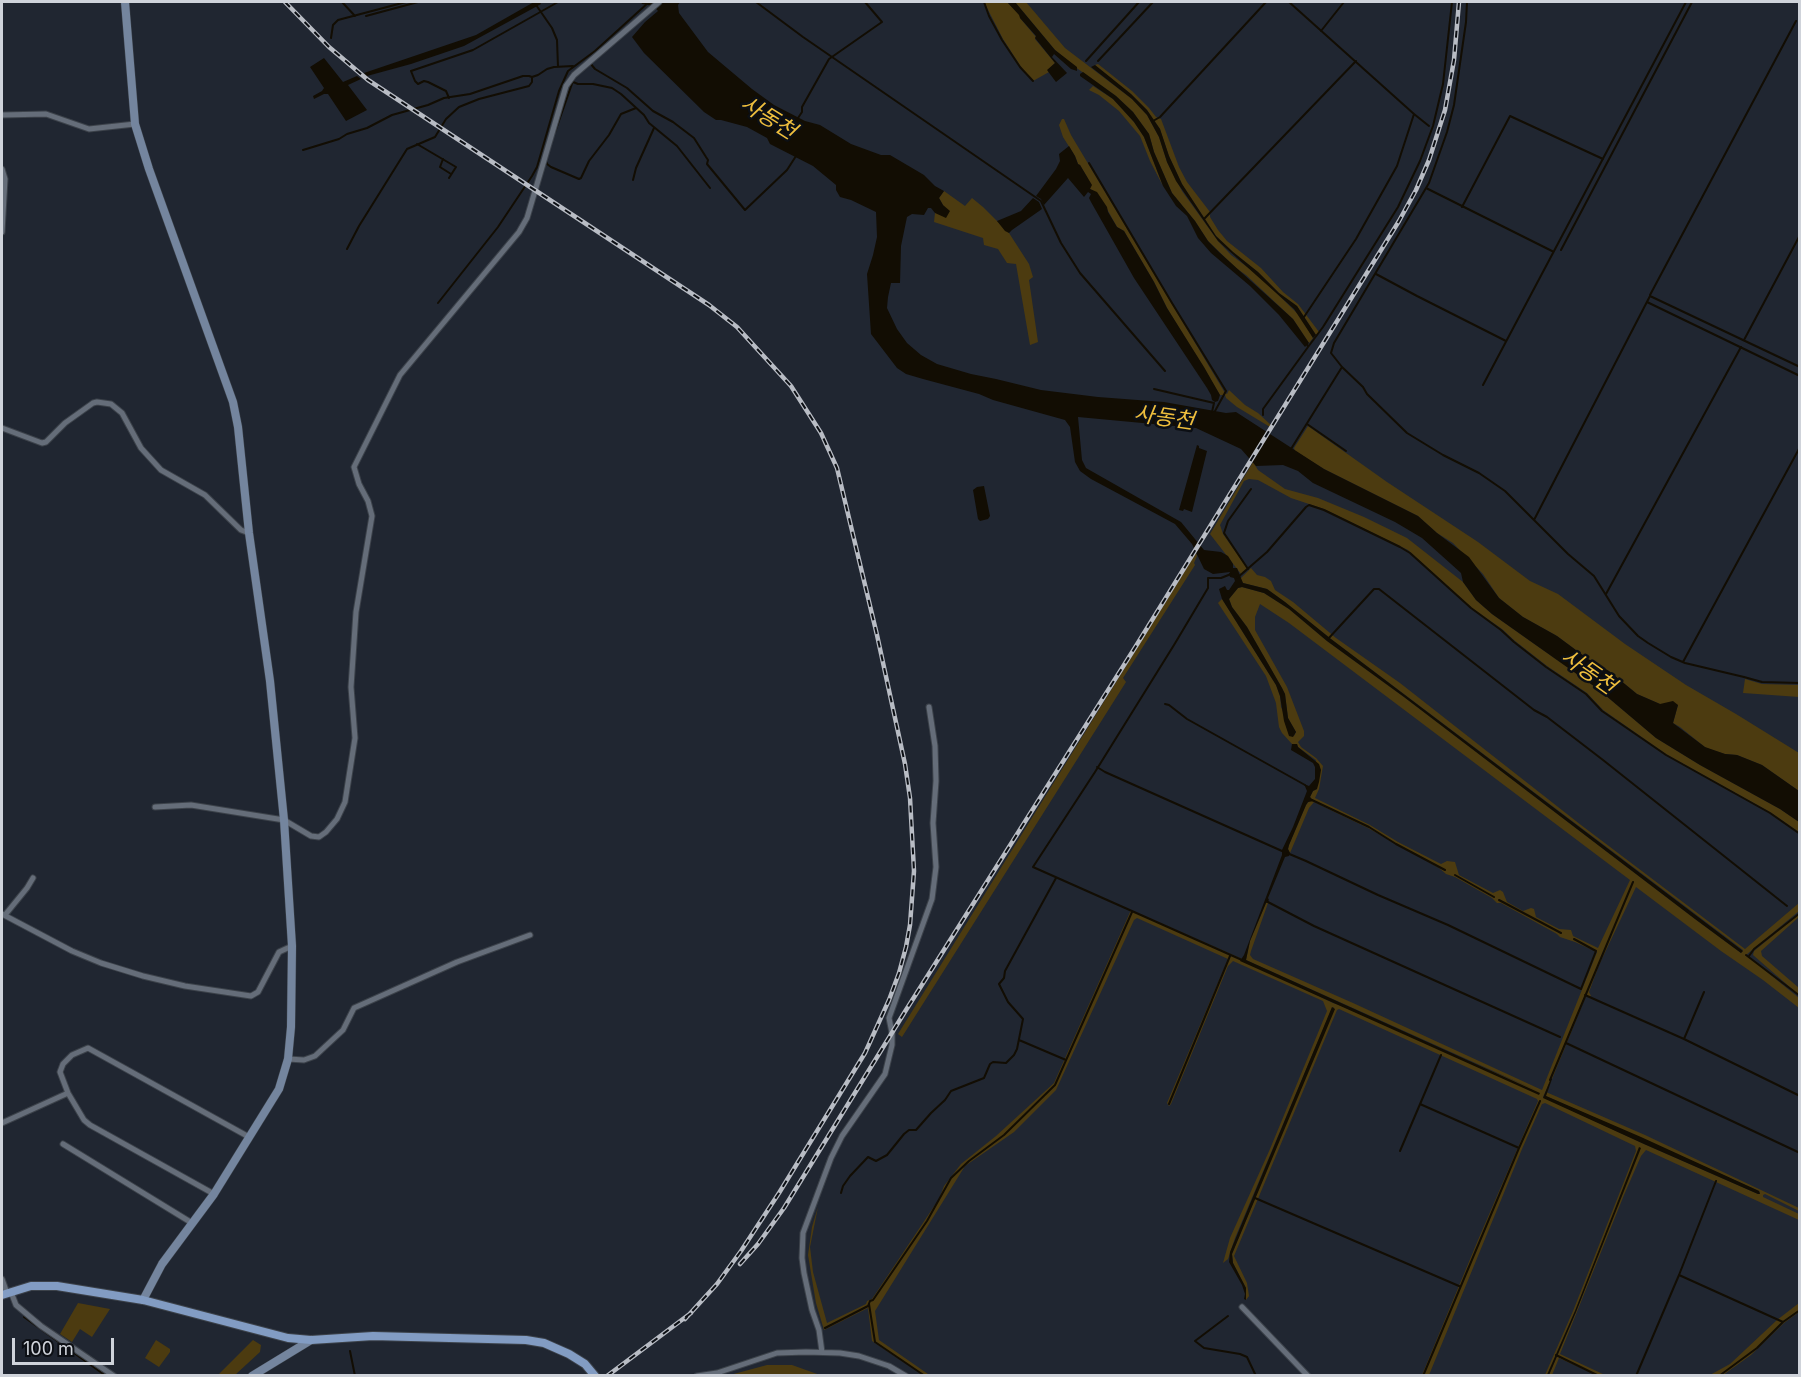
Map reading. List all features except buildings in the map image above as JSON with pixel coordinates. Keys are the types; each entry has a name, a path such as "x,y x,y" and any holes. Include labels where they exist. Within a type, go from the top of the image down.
{"main road":[{"path":"125,2 135,124 149,170 233,402 238,427 249,533 270,681 284,820 291,946 291,1027 288,1059 279,1089 214,1194 162,1264 143,1300"},
{"path":"7,1293 31,1286 57,1286 143,1300 288,1338 311,1340 373,1336 526,1340 556,1348 578,1359 593,1373"},
{"path":"252,1376 311,1340"}],"street":[{"path":"155,807 191,805 284,820 311,836 319,837 337,819 345,802 355,738 351,687 356,612 372,516 354,467 400,375 519,232 527,218 566,86 574,75 656,4"},
{"path":"2,115 46,114 89,129 135,124"},
{"path":"2,169 5,179 2,232"},
{"path":"2,428 42,443 46,442 65,423 93,404 98,402 111,404 122,413 141,448 160,470 205,495 241,530 249,533"},
{"path":"822,1352 819,1330 804,1273 803,1233 831,1158 842,1136 885,1074 892,1045 889,1018 932,899 936,867 933,823 936,781 935,746 929,707"},
{"path":"33,878 3,915 72,951 143,976 185,986 251,996 258,992 279,952 291,946"},
{"path":"288,1059 304,1060 315,1056 343,1030 354,1008 457,962 530,935"},
{"path":"214,1194 90,1125 68,1094 60,1072 63,1064 72,1055 88,1048 249,1137"},
{"path":"2,1123 68,1094"},
{"path":"63,1144 192,1223"},
{"path":"2,1279 7,1293 16,1305 41,1326 114,1376"},
{"path":"1242,1307 1308,1376"},
{"path":"697,1376 717,1373 777,1353 822,1352 859,1356 889,1366 906,1376"}],"shaded area":[{"path":"984,2 1007,2 1020,15 1036,37 1035,39 1055,63 1048,70 1049,72 1033,81 1025,73 1003,39"},
{"path":"1015,2 1026,2 1065,48 1132,99 1147,115 1182,191 1218,241 1231,255 1258,275 1301,317 1313,338 1309,343 1293,319 1208,241 1172,193 1154,152 1149,134 1133,112 1116,96 1055,50"},
{"path":"1098,64 1132,91 1156,117 1161,119 1179,167 1187,182 1210,212 1210,217 1218,230 1227,241 1261,268 1283,292 1298,304 1319,332 1316,335 1297,306 1279,293 1216,236 1182,184 1160,129 1147,110 1095,65"},
{"path":"1093,86 1113,99 1134,122 1144,137 1163,186 1140,136 1119,111 1089,90"},
{"path":"1062,119 1225,393 1227,394 1229,390 1245,405 1258,413 1271,425 1270,427 1237,407 1225,395 1220,395 1124,231 1117,227 1095,192 1090,189 1087,177 1063,137 1059,125"},
{"path":"944,191 965,206 972,198 983,207 1009,233 1029,264 1033,277 1029,280 1038,342 1030,345 1016,264 1007,263 998,249 984,245 983,238 934,222 935,213 943,205 939,198"},
{"path":"1308,426 1478,542 1530,581 1558,594 1625,644 1686,685 1799,753 1799,791 1762,765 1737,755 1706,748 1673,723 1678,705 1660,704 1637,694 1609,671 1557,636 1523,617 1499,598 1483,574 1453,543 1437,533 1418,516 1324,469 1295,451 1294,448"},
{"path":"1253,462 1258,470 1285,489 1318,498 1407,538 1463,582 1476,600 1492,614 1598,689 1656,738 1780,809 1799,822 1799,832 1770,812 1666,754 1603,710 1587,693 1547,666 1472,608 1408,550 1324,509 1291,498 1258,480 1244,481 1220,525 1223,534 1247,568 1241,574 1210,534"},
{"path":"1196,553 1195,565 1123,678 1126,682 902,1037 898,1034"},
{"path":"1251,568 1257,575 1271,581 1275,590 1336,638 1400,683 1581,825 1745,949 1799,903 1799,911 1746,955 1799,998 1799,1008 1636,887 1599,965 1589,992 1591,996 1586,996 1543,1097 1644,1144 1760,1193 1546,1096 1546,1092 1645,1135 1799,1208 1799,1211 1763,1195 1799,1214 1799,1220 1646,1150 1641,1156 1624,1195 1560,1354 1605,1375 1596,1375 1559,1358 1552,1375 1549,1375 1576,1312 1640,1147 1575,1311 1547,1375 1545,1375 1573,1311 1636,1151 1635,1146 1545,1103 1542,1104 1429,1375 1422,1375 1538,1101 1339,1009 1234,1256 1247,1283 1249,1296 1246,1300 1246,1288 1233,1263 1232,1254 1334,1007 1228,1259 1223,1263 1230,1238 1270,1149 1327,1011 1323,1001 1233,961 1228,966 1169,1106 1167,1103 1228,959 1137,918 1134,920 1056,1090 1014,1132 965,1166 875,1311 879,1340 928,1374 923,1375 872,1341 868,1308 824,1330 816,1303 808,1255 818,1207 810,1247 813,1272 827,1323 872,1299 939,1199 944,1186 961,1164 996,1136 1054,1083 1131,910 1242,959 1333,1003 1540,1092 1246,960 1250,941 1266,903 1268,903 1251,951 1250,955 1253,959 1542,1090 1597,952 1560,937 1368,828 1314,802 1309,808 1290,853 1289,845 1313,791 1317,789 1316,760 1297,744 1292,744 1282,733 1276,703 1266,676 1218,603 1222,599 1276,685 1281,707 1294,736 1296,732 1288,718 1285,694 1247,627 1232,607 1229,599 1238,588 1264,593 1289,609 1327,641 1695,919 1741,953 1743,950 1285,602 1267,589 1243,583 1240,579","holes":["1260,604 1289,623 1630,880 1598,948 1573,936 1571,930 1559,929 1536,917 1534,909 1523,911 1507,902 1500,890 1493,893 1459,875 1455,862 1447,861 1441,864 1315,798 1323,766 1298,742 1304,736 1304,731 1287,687 1255,630 1255,617"]},
{"path":"1745,679 1762,684 1799,685 1799,697 1743,693"},
{"path":"1799,914 1799,917 1761,951 1762,956 1799,988 1799,995 1753,955 1754,951"},
{"path":"78,1303 110,1309 92,1337 80,1329 72,1342 60,1334"},
{"path":"1799,1303 1799,1312 1784,1323 1751,1355 1723,1375 1710,1375 1730,1364 1777,1320"},
{"path":"156,1340 170,1349 159,1367 145,1358"},
{"path":"253,1340 261,1345 260,1352 235,1375 218,1375"},
{"path":"767,1365 792,1365 820,1375 730,1375"}],"water":[{"path":"534,2 541,4 464,46 367,76 364,73 476,35"},
{"name":"사동천","path":"641,2 680,2 679,13 708,52 774,105 805,121 820,125 851,144 881,155 890,155 924,175 944,191 939,198 950,211 946,218 935,213 931,208 928,208 924,215 912,214 907,217 901,246 900,283 891,283 888,297 887,308 897,329 907,343 921,355 937,364 971,374 1041,390 1164,402 1226,413 1236,412 1324,469 1418,516 1469,557 1499,598 1523,617 1557,636 1609,671 1637,694 1660,704 1673,701 1678,705 1673,723 1705,747 1725,754 1737,755 1762,765 1799,791 1799,822 1656,738 1598,689 1492,614 1476,600 1463,582 1461,573 1422,538 1395,522 1313,483 1298,471 1283,465 1256,466 1241,449 1196,428 1078,417 1082,460 1086,468 1181,522 1204,550 1221,552 1228,556 1233,568 1237,568 1243,583 1267,589 1285,602 1743,951 1741,953 1695,919 1327,641 1289,609 1264,593 1238,588 1229,599 1285,694 1288,718 1296,732 1293,737 1289,736 1276,685 1222,599 1219,589 1225,586 1229,590 1235,581 1230,577 1230,572 1213,574 1204,569 1192,544 1175,524 1080,471 1075,462 1070,427 1065,420 906,374 897,368 871,334 867,274 877,237 876,212 840,197 836,185 813,166 770,144 767,138 747,127 716,120 704,112 644,53 632,37 658,11 654,6"},
{"path":"1007,2 1015,2 1055,50 1077,67 1077,71 1071,69 1054,54 1052,57 1067,73 1056,82 1047,70 1055,63"},
{"path":"324,58 343,82 357,76 361,79 348,85 367,110 346,121 328,94 314,99 313,96 324,88 310,67"},
{"path":"1095,65 1147,110 1160,129 1182,184 1216,236 1279,293 1297,306 1316,335 1313,338 1294,309 1218,241 1176,181 1159,137 1147,115 1132,99 1091,67"},
{"path":"1083,72 1116,96 1133,112 1149,134 1154,152 1172,193 1208,241 1293,319 1309,343 1305,347 1279,315 1250,286 1211,253 1198,238 1187,216 1176,206 1163,186 1144,137 1134,122 1113,99 1080,76"},
{"path":"1069,146 1092,185 1090,189 1097,192 1117,227 1124,231 1167,308 1204,367 1220,395 1218,401 1212,400 1207,388 1134,278 1091,202 1089,198 1091,194 1088,192 1084,197 1068,178 1044,205 1036,196 1056,169 1060,161 1059,154"},
{"path":"1033,198 1039,202 1042,209 1009,233 1005,231 997,221 1021,211"},
{"path":"1197,445 1207,451 1192,512 1184,509 1183,511 1179,510"},
{"path":"984,486 990,516 980,521 973,490"},
{"path":"1292,744 1297,744 1319,764 1321,770 1319,782 1317,789 1310,797 1314,801 1306,805 1289,845 1289,856 1285,857 1250,941 1246,960 1540,1093 1539,1095 1240,961 1307,791 1304,784 1309,786 1315,779 1313,763 1291,750"},
{"path":"1332,1007 1335,1009 1232,1254 1233,1263 1246,1288 1246,1300 1242,1285 1229,1262 1230,1252"},
{"path":"1551,1078 1546,1096 1759,1191 1760,1194 1543,1098"},
{"path":"1639,1147 1641,1148 1576,1312 1549,1375 1547,1375 1575,1311"}],"waterway":[{"path":"342,2 355,16"},
{"path":"331,38 333,25 338,20 406,2"},
{"path":"366,16 418,2"},
{"path":"534,2 552,28 557,40 558,67"},
{"path":"449,98 446,91 428,82 418,84 411,71 473,50 558,2"},
{"path":"438,303 498,227 532,176 537,167 559,91 568,71 595,51 649,2"},
{"path":"756,2 1041,201 1061,243 1080,273 1165,371"},
{"name":"사동천","path":"798,118 829,59 882,22 865,2"},
{"path":"984,2 1002,40 1020,67 1033,81"},
{"path":"1086,61 1139,2"},
{"path":"1098,61 1153,2"},
{"path":"1153,121 1160,117 1266,2"},
{"path":"1289,2 1429,126"},
{"path":"1321,31 1344,2"},
{"path":"1308,347 1323,327 1398,207 1420,161 1433,126 1443,84 1452,2"},
{"path":"1467,2 1454,105 1429,183 1334,343 1331,353 1367,394 1407,433 1479,473 1505,491 1568,554 1594,576 1619,616 1638,636 1685,663 1762,682 1800,683"},
{"path":"1483,385 1686,2"},
{"path":"1561,250 1692,2"},
{"path":"1650,295 1796,21"},
{"path":"1204,219 1356,61"},
{"path":"590,63 595,69 627,88 653,111 673,122 694,138 708,160 707,164 745,210 787,170 796,156"},
{"path":"347,249 407,149 435,137 446,119 459,107 479,99 529,86 532,77 547,69 573,66"},
{"path":"303,150 339,139 392,115 444,98 470,94 523,76 532,77"},
{"path":"555,132 573,81"},
{"path":"573,82 612,88 621,94 644,115 649,123 677,146 710,188"},
{"path":"546,161 551,167 581,178 589,161 609,135 621,114 636,108"},
{"path":"1304,317 1356,239 1397,166 1414,114"},
{"path":"1462,207 1510,116 1603,159"},
{"path":"633,180 654,128"},
{"path":"417,144 456,167 449,178"},
{"path":"443,159 440,167 451,174"},
{"path":"1089,163 1226,391 1215,411"},
{"path":"1426,188 1552,251"},
{"path":"1744,340 1800,235"},
{"path":"1376,274 1506,341"},
{"path":"1534,520 1650,296 1800,367"},
{"path":"1647,302 1800,376"},
{"path":"1263,415 1263,409 1308,347 1307,344"},
{"path":"1606,594 1741,347"},
{"path":"1291,449 1342,367"},
{"name":"사동천","path":"1154,389 1214,403 1212,412"},
{"path":"1307,424 1346,451"},
{"path":"1683,662 1800,447"},
{"path":"1248,569 1224,533 1228,521 1251,489"},
{"name":"사동천","path":"1237,578 1267,552 1306,507 1309,505 1324,510 1410,553 1471,608 1546,667 1586,694 1602,711 1666,755 1770,813 1800,834"},
{"path":"1231,574 1221,578 1208,578 1208,588 1174,645 1033,867 1242,960"},
{"path":"1328,639 1374,589 1379,589 1534,710 1547,717 1603,760 1787,906"},
{"path":"1165,704 1187,719 1305,785"},
{"path":"1097,767 1282,851"},
{"path":"1312,800 1369,827 1445,870"},
{"path":"1287,853 1448,925 1581,989 1596,951 1574,939"},
{"path":"1455,875 1494,897"},
{"path":"841,1193 850,1176 868,1157 876,1161 887,1155 904,1134 909,1130 916,1130 951,1091 984,1078 990,1064 993,1062 1006,1063 1014,1055 1023,1019 1008,1002 999,984 1056,878"},
{"path":"1550,1080 1633,882"},
{"path":"1499,900 1561,933"},
{"path":"1266,901 1314,926 1560,1037"},
{"path":"825,1328 868,1306 927,1221 951,1178 969,1161 1004,1135 1055,1085 1132,912"},
{"path":"1749,956 1754,949 1800,913"},
{"path":"1746,955 1800,996"},
{"path":"1169,1104 1230,956"},
{"path":"1684,1039 1704,992"},
{"path":"1585,995 1684,1039 1800,1096"},
{"path":"1019,1040 1066,1060"},
{"path":"1566,1043 1800,1153"},
{"path":"1400,1151 1441,1055"},
{"path":"1519,1148 1540,1101"},
{"path":"1420,1104 1519,1148 1423,1376"},
{"path":"1636,1376 1716,1181"},
{"path":"1255,1198 1459,1286"},
{"path":"1679,1275 1783,1322"},
{"path":"869,1304 875,1342 925,1376"},
{"path":"1719,1376 1757,1348 1783,1322 1800,1310"},
{"path":"1228,1316 1195,1341 1204,1348 1247,1357 1256,1376"},
{"path":"24,1317 106,1376"},
{"path":"350,1351 355,1376"},
{"path":"1556,1355 1599,1376"}],"railway":[{"path":"285,2 329,47 368,80 709,305 737,327 791,386 821,433 837,468 905,764 910,798 914,871 910,925 899,973 865,1053 741,1251 717,1284 685,1319"},
{"path":"740,1264 784,1208 1399,221 1429,160 1445,110 1454,60 1459,2"},
{"path":"607,1376 691,1313"}]}
